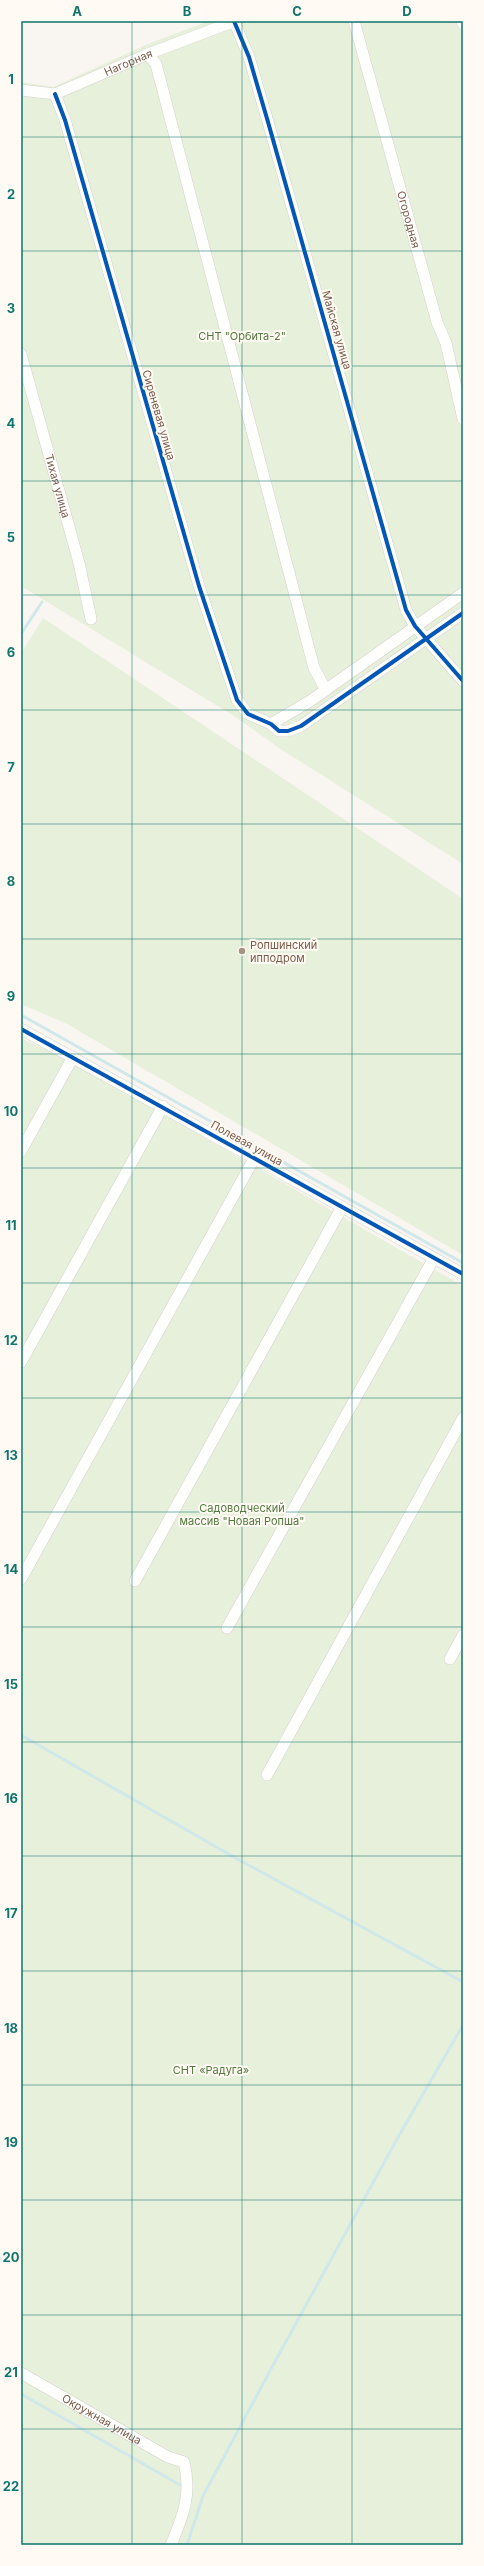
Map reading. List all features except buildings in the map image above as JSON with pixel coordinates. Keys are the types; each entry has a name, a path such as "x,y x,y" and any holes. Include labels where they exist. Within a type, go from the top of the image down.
{"street":[{"name":"Нагорная","path":"21,90 55,94 148,54 234,21"},
{"name":"Майская улица","path":"234,21 250,57 406,610 415,626 463,682"},
{"name":"Огородная","path":"354,21 437,322 446,343 463,419"},
{"path":"148,54 156,64 314,668 326,690"},
{"name":"Сиреневая улица","path":"55,94 65,120 199,586 237,700 248,714 271,724 279,731 288,731 301,726 347,692 427,640"},
{"name":"Тихая улица","path":"21,354 79,563 91,619"},
{"path":"271,724 326,690 463,593"},
{"path":"427,640 463,614"},
{"name":"Полевая улица","path":"21,1029 163,1106 463,1274"},
{"path":"21,1151 73,1057"},
{"path":"21,1362 163,1106"},
{"path":"21,1579 255,1157"},
{"path":"135,1581 342,1206"},
{"path":"227,1628 434,1258"},
{"path":"267,1775 463,1418"},
{"path":"450,1659 463,1635"},
{"name":"Окружная улица","path":"21,2373 168,2457 184,2462 189,2480 186,2498 170,2545"}],"green space":[{"name":"СНТ \"Орбита-2\"","path":"209,21 463,21 463,864 282,750 234,716 21,586 21,82 53,87 148,44"},
{"name":"Ропшинский ипподром","path":"43,618 463,899 463,1255 67,1024 21,1004 21,653"},
{"path":"21,1038 76,1064 463,1286 463,2545 21,2545"}],"waterway":[{"path":"21,634 42,602"},
{"path":"21,1015 463,1263"},
{"path":"21,1735 232,1856 463,1982"},
{"path":"187,2545 203,2496 397,2139 463,2025"},
{"path":"21,2394 180,2485"}],"cycle path":[{"path":"234,21 249,57 268,122 406,610 415,626 463,681"},
{"path":"55,94 65,120 199,586 237,700 248,714 271,724 279,731 288,731 301,726 463,613"},
{"path":"21,1029 463,1274"}],"place":[{"name":"Ропшинский ипподром","path":"242,951"}],"park label":[{"name":"Садоводческий массив \"Новая Ропша\"","path":"242,1514"},
{"name":"СНТ «Радуга»","path":"211,2070"}]}
